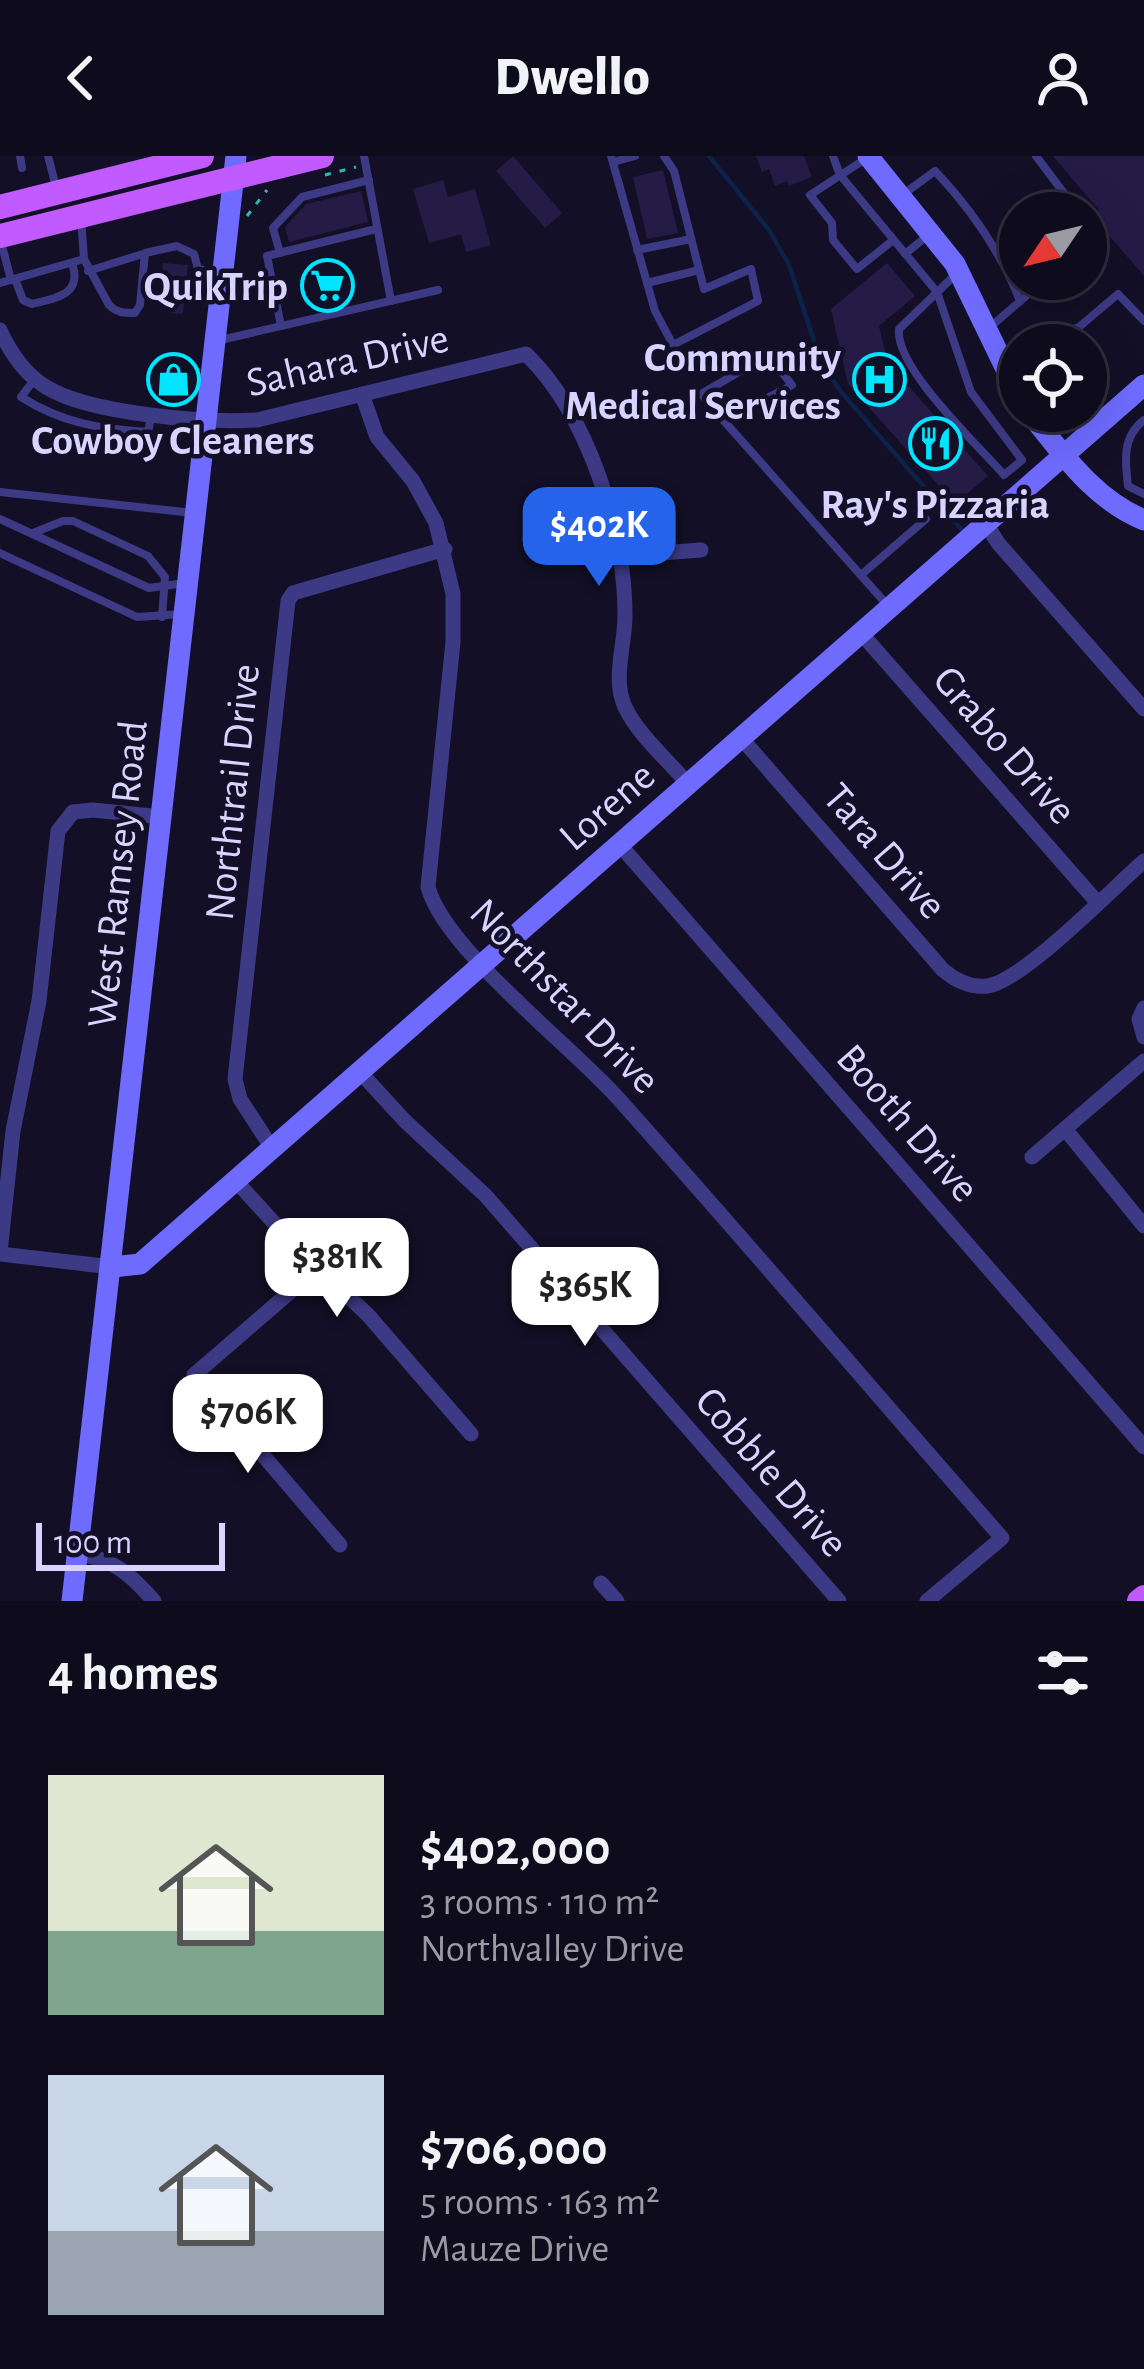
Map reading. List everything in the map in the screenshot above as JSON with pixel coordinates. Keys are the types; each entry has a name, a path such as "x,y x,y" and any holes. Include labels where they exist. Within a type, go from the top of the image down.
{"main road":[{"path":"0,206 202,156"},
{"path":"0,236 81,216 235,167 322,156"}],"street":[{"path":"868,157 959,270 999,349"},
{"name":"West Ramsey Road","path":"72,1601 162,817 172,615 194,513 235,167"},
{"name":"Sahara Drive","path":"2,337 35,379 60,394 152,413 256,421 526,354 567,412 595,466 620,556"},
{"name":"Lorene","path":"112,1267 140,1264 1144,385"},
{"name":"Northstar Drive","path":"362,394 376,436 425,501 445,549 455,614 428,887 433,905 483,963 613,1093 1002,1538 938,1598"},
{"path":"1045,432 1119,509 1144,520"},
{"path":"987,525 1144,709"},
{"name":"Northtrail Drive","path":"272,1148 240,1099 236,1078 288,601 292,593 445,549"},
{"path":"689,785 624,705 619,687 625,622 620,556 701,550"},
{"name":"Grabo Drive","path":"861,633 1096,902"},
{"name":"Tara Drive","path":"742,739 943,970 963,982 990,986 1031,961 1096,902"},
{"path":"112,1267 0,1253 15,1119 39,1001 58,831 74,812 162,817"},
{"name":"Booth Drive","path":"620,845 1144,1447"},
{"path":"1096,902 1144,861"},
{"path":"1144,1008 1138,1018 1144,1037"},
{"path":"1032,1157 1144,1061"},
{"name":"Cobble Drive","path":"360,1072 404,1121 485,1195 838,1601"},
{"path":"1065,1129 1144,1226"},
{"path":"235,1180 368,1315 471,1434"},
{"path":"319,1267 194,1375 340,1545"},
{"path":"78,1554 112,1562 154,1601"},
{"path":"601,1583 617,1601"}],"lane":[{"path":"20,156 22,168"},
{"path":"48,156 57,193"},
{"path":"364,156 391,301"},
{"path":"635,156 612,159 655,311 673,346 758,302 751,269 704,289 674,171 664,156"},
{"path":"833,156 841,175 937,292 971,392 1022,460 1004,476 910,366 897,344 899,329 937,292 959,270"},
{"path":"1036,156 1063,192"},
{"path":"868,157 810,195 832,223 833,240 857,269 892,241"},
{"path":"900,197 935,171 999,254"},
{"path":"280,253 273,228 311,198 369,180"},
{"path":"81,216 88,272 116,311 135,314 140,305 145,253"},
{"path":"281,326 266,256 333,236 376,230"},
{"path":"905,254 931,233"},
{"path":"0,236 22,299 32,304 75,286 72,262"},
{"path":"637,250 691,239"},
{"path":"88,272 177,246 194,254 198,269 223,273"},
{"path":"0,283 84,259"},
{"path":"647,283 699,270"},
{"path":"214,342 438,290"},
{"path":"1083,324 1118,294 1144,321"},
{"path":"988,329 1020,301"},
{"path":"724,422 792,385 768,356 701,394 724,422 890,608"},
{"path":"35,379 21,397 83,426 148,432 152,413"},
{"path":"49,414 60,394"},
{"path":"83,426 91,404"},
{"path":"1119,509 1128,486 1125,456 1131,430 1144,421"},
{"path":"1016,466 1033,485"},
{"path":"1128,486 1144,494"},
{"path":"0,492 194,513"},
{"path":"0,519 149,588 176,584"},
{"path":"861,574 926,519"},
{"path":"32,534 63,521 85,526 148,556 176,584"},
{"path":"0,554 137,617 172,615"}],"building":[{"path":"513,156 562,213 545,228 496,171"},
{"path":"756,156 804,156 812,177 775,186 769,169 762,172"},
{"path":"1053,156 1144,156 1144,276 1107,233 1107,192 1084,192"},
{"path":"663,170 678,233 647,239 633,177"},
{"path":"443,180 448,197 475,189 491,245 466,252 461,234 429,243 413,189"},
{"name":"QuikTrip","path":"361,191 368,222 289,242 285,227 306,204"},
{"path":"163,263 188,265 183,314 170,313 171,305 160,304"},
{"path":"887,263 915,296 879,326 888,363 988,476 955,504 848,384 831,309"},
{"name":"QuikTrip","path":"321,264 338,265 339,270 349,267 356,293 305,306 299,280 311,277 309,271"}],"waterway":[{"path":"709,156 769,230 789,265 822,365 961,529"}],"place":[{"name":"QuikTrip","path":"327,285"},
{"name":"Cowboy Cleaners","path":"173,380"},
{"name":"Community Medical Services","path":"880,380"},
{"name":"Ray's Pizzaria","path":"935,444"}]}
